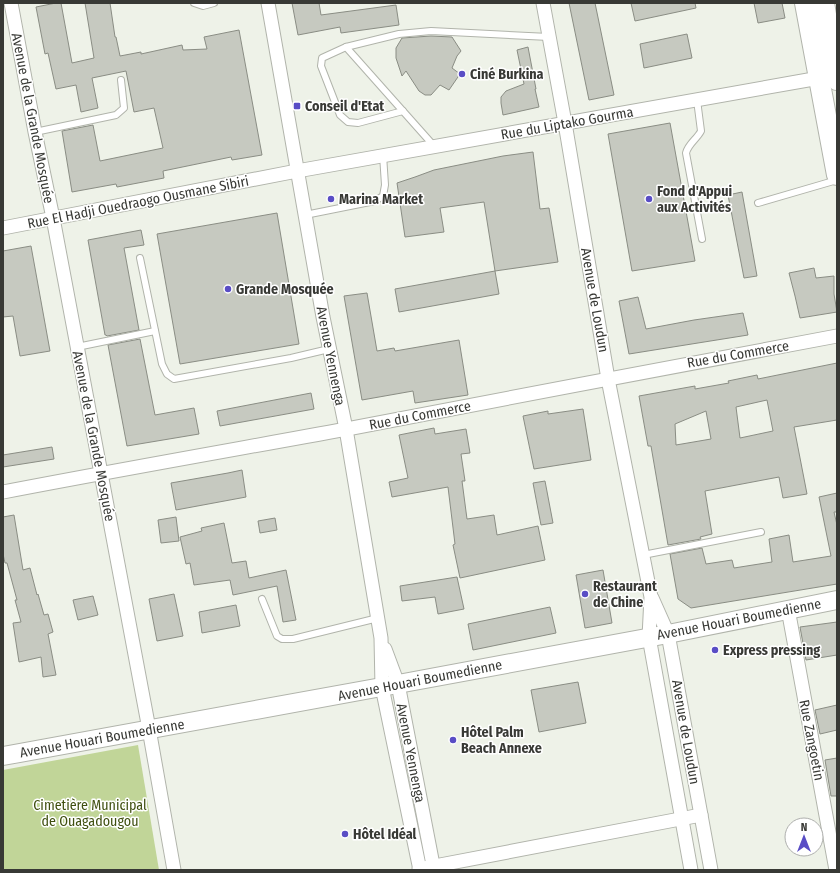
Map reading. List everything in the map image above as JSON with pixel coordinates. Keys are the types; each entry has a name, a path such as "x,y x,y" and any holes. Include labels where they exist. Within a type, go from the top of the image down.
{"main road":[{"path":"805,3 832,77"},
{"path":"824,3 832,77 837,175"},
{"name":"Avenue Houari Boumedienne","path":"3,756 390,686 668,634 837,600"}],"street":[{"name":"Avenue de la Grande Mosquée","path":"11,3 101,473 174,870"},
{"name":"Avenue Yennenga","path":"268,3 329,349 346,429 420,869"},
{"name":"Avenue de Loudun","path":"543,3 608,378 651,597 649,637 691,870"},
{"name":"Rue du Liptako Gourma","path":"297,171 832,77"},
{"name":"Rue El Hadji Ouedraogo Ousmane Sibiri","path":"3,228 297,171"},
{"name":"Rue du Commerce","path":"3,492 837,336"},
{"name":"Avenue de Loudun","path":"651,597 668,634 711,870"},
{"name":"Rue Zangoetin","path":"788,609 836,870"},
{"name":"Avenue Yennenga","path":"390,686 433,868"},
{"path":"420,869 433,868 701,815"}],"lane":[{"path":"194,3 203,6 214,3"},
{"path":"403,111 358,123 348,122 340,115 321,66 322,58 346,47 399,34 431,31 549,37"},
{"path":"346,47 434,146"},
{"path":"35,132 116,115 124,108 121,80"},
{"path":"697,100 701,131 699,136 687,149 686,153 702,239"},
{"path":"305,215 375,201 383,196 385,185 383,155"},
{"path":"758,203 837,180"},
{"path":"140,258 162,364 167,374 174,379 291,358 329,349"},
{"path":"77,347 155,331"},
{"path":"643,555 761,532"},
{"path":"262,599 277,636 282,639 293,639 378,618"}],"green space":[{"name":"Cimetière Municipal de Ouagadougou","path":"138,745 159,870 3,870 3,770"}],"building":[{"path":"61,3 72,63 94,58 85,3 110,3 115,37 120,56 141,52 141,54 182,45 183,50 207,49 204,37 239,30 262,155 232,160 231,157 163,171 164,178 117,187 116,184 72,192 62,131 93,125 100,161 163,148 154,108 134,112 126,71 92,78 98,108 81,112 76,85 56,89 48,53 45,54 36,7"},
{"path":"292,3 319,3 321,15 396,5 399,25 341,33 340,27 298,35"},
{"path":"569,3 595,3 614,95 589,100"},
{"path":"631,3 695,3 696,8 635,21"},
{"path":"754,3 782,3 785,18 758,23"},
{"path":"687,34 692,58 644,68 640,44"},
{"path":"431,36 452,37 461,51 452,68 460,74 449,90 440,85 431,95 425,95 419,91 406,71 402,76 396,58 396,48 402,38"},
{"path":"528,47 539,107 503,115 501,97 506,91 524,84 517,50"},
{"path":"670,123 695,261 632,271 608,134"},
{"path":"533,152 540,209 549,208 558,262 495,271 484,202 440,208 444,232 405,237 397,183 434,170 503,156"},
{"path":"742,192 757,276 744,278 728,195"},
{"name":"Grande Mosquée","path":"277,213 299,344 180,364 157,234"},
{"path":"141,230 144,245 124,248 139,330 107,336 105,335 88,240"},
{"path":"31,246 50,351 20,356 13,316 3,317 3,251"},
{"path":"814,268 816,278 834,276 834,294 837,312 800,318 789,273"},
{"path":"495,271 499,294 399,312 395,289"},
{"path":"367,293 377,351 394,348 395,351 459,340 468,395 415,403 413,391 362,400 344,296"},
{"path":"638,297 646,329 743,313 748,335 629,354 619,301"},
{"path":"140,339 155,415 194,408 199,434 127,446 108,345"},
{"path":"837,363 837,420 794,427 807,494 783,498 779,477 705,491 712,534 700,537 701,539 668,545 651,446 648,446 639,396 695,386 695,389 729,383 728,381 757,375 758,379","holes":["767,400 773,431 740,438 736,407","706,411 711,439 676,445 675,424"]},
{"path":"311,393 314,409 220,426 217,411"},
{"path":"583,409 591,460 534,469 523,416 548,411 548,414"},
{"path":"434,428 435,434 466,429 470,453 461,454 465,481 462,481 467,519 494,515 497,535 538,526 545,560 460,578 453,545 455,544 448,487 392,497 389,482 408,478 399,435"},
{"path":"52,447 54,459 3,467 3,455"},
{"path":"242,470 246,497 176,510 171,483"},
{"path":"545,481 553,523 541,525 533,483"},
{"path":"837,493 837,512 834,512 837,525 837,584 691,608 678,599 670,554 702,548 706,564 732,560 734,568 772,562 769,539 789,535 793,562 831,556 819,497"},
{"path":"14,515 23,570 30,568 44,615 48,614 53,632 48,634 56,675 43,677 41,657 19,662 13,623 21,622 15,600 17,600 7,563 5,563 3,554 3,517"},
{"path":"176,517 179,541 161,543 158,520"},
{"path":"275,518 277,530 260,533 258,521"},
{"path":"224,523 232,563 246,561 249,578 286,570 296,620 283,622 277,586 233,595 230,580 194,585 190,563 186,564 180,537 202,531 201,528"},
{"path":"603,570 612,623 585,628 576,575"},
{"path":"457,577 464,609 438,614 435,597 402,601 400,586"},
{"path":"174,594 183,636 157,641 149,599"},
{"path":"93,596 98,615 78,620 73,600"},
{"path":"236,605 240,626 202,633 199,612"},
{"path":"550,607 556,633 473,650 468,624"},
{"path":"837,622 837,655 806,660 800,627"},
{"path":"578,682 586,723 539,732 531,690"},
{"path":"837,705 837,730 820,734 815,710"},
{"path":"837,758 837,796 831,796 825,760"}],"place":[{"name":"Ciné Burkina","path":"462,74"},
{"name":"Conseil d'Etat","path":"297,106"},
{"name":"Marina Market","path":"331,199"},
{"name":"Fond d'Appui aux Activités","path":"649,199"},
{"name":"Grande Mosquée","path":"228,289"},
{"name":"Restaurant de Chine","path":"585,594"},
{"name":"Express pressing","path":"715,650"},
{"name":"Hôtel Palm Beach Annexe","path":"453,740"},
{"name":"Hôtel Idéal","path":"345,834"}]}
